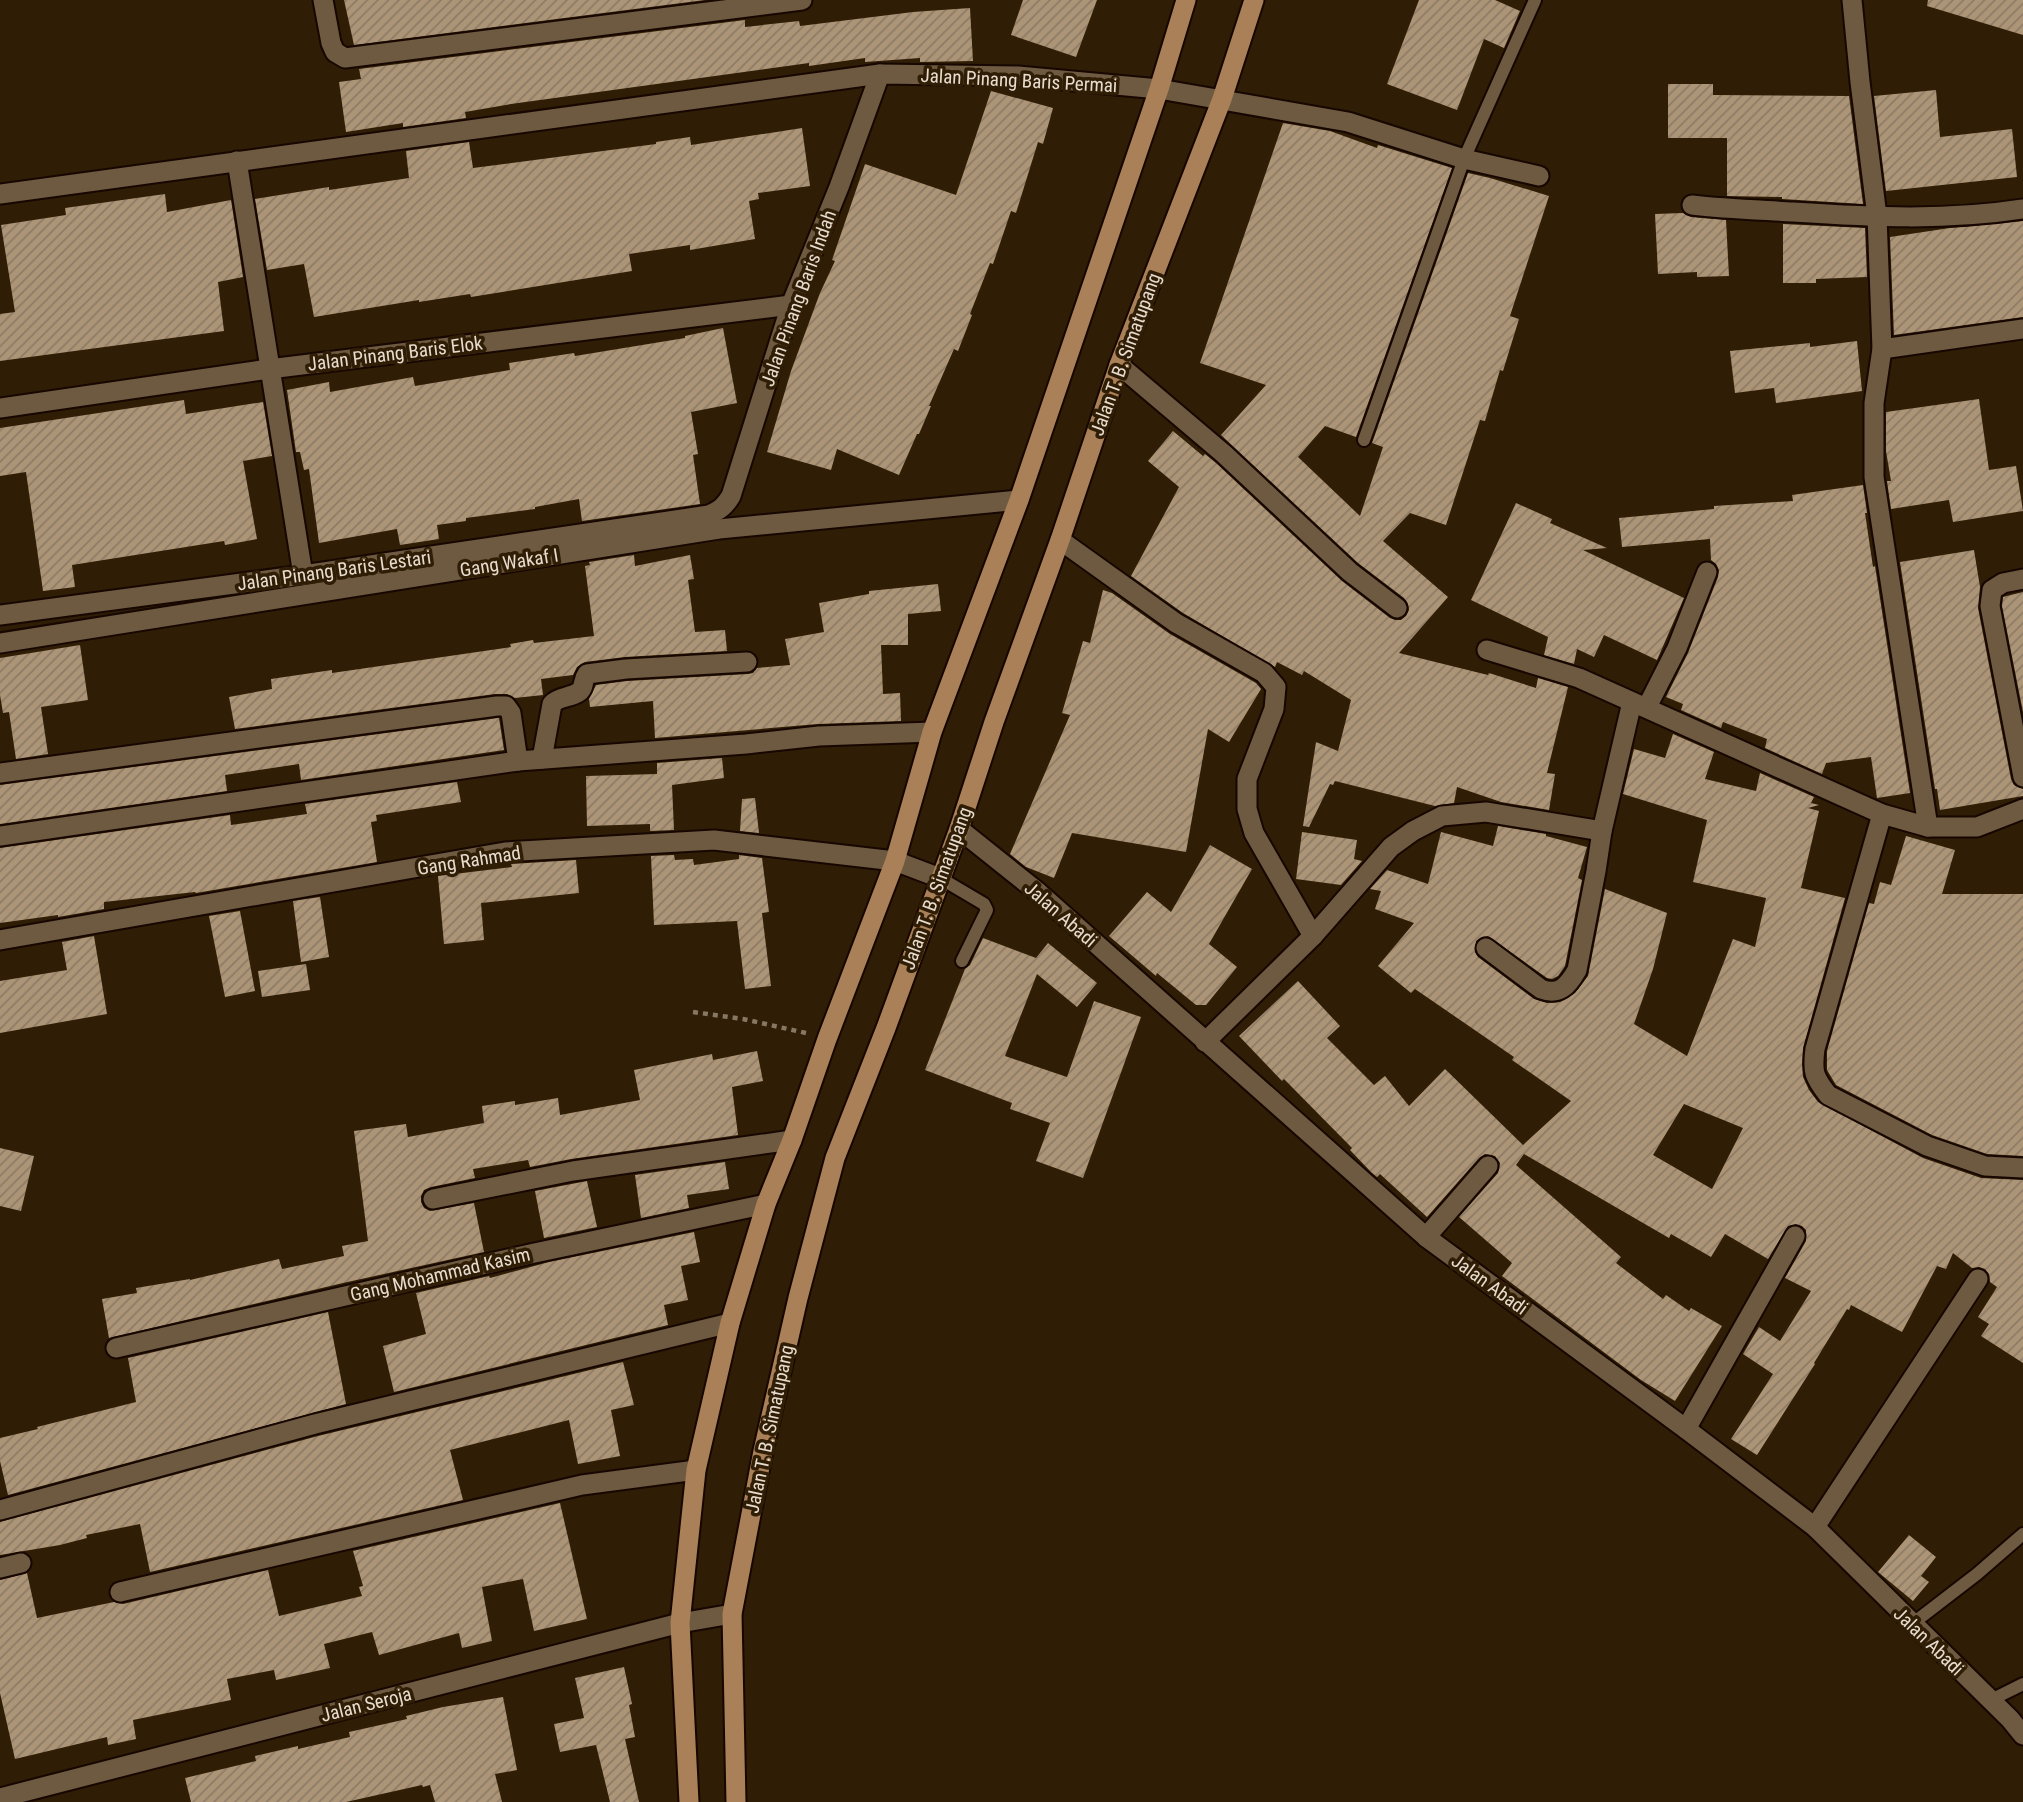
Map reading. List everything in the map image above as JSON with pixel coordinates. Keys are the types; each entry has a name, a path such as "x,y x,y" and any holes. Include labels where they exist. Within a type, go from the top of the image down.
{"main road":[{"path":"689,1802 680,1623 696,1470 730,1323 766,1204 895,861 932,732 1019,500 1186,0"},
{"name":"Jalan T. B. Simatupang","path":"736,1802 732,1614 762,1451 835,1158 959,829 1119,365 1222,99 1254,0"}],"street":[{"path":"323,0 331,43 335,52 345,58 802,0"},
{"path":"1852,0 1877,216 1882,349 1874,403 1874,477 1928,827"},
{"name":"Jalan Pinang Baris Permai","path":"0,194 880,74 1018,76 1158,89 1348,122 1464,159 1539,176"},
{"name":"Jalan Pinang Baris Indah","path":"709,514 725,506 731,496 791,305 839,187 880,74"},
{"path":"237,161 303,575"},
{"path":"1692,205 1725,209 1929,218 1989,215 2023,209"},
{"name":"Jalan Pinang Baris Elok","path":"0,408 269,369 791,305"},
{"path":"1882,349 2023,329"},
{"path":"1119,365 1216,447 1350,572 1397,608"},
{"name":"Gang Wakaf I","path":"0,643 719,529 1019,500"},
{"name":"Jalan Pinang Baris Lestari","path":"0,615 303,575 709,514"},
{"path":"1060,540 1176,623 1264,673 1276,687 1274,709 1247,779 1247,809 1254,833 1314,936"},
{"path":"1486,948 1541,989 1551,993 1563,989 1570,982 1577,970 1602,831 1639,705 1677,648 1706,572"},
{"path":"2023,579 2003,583 1992,590 1990,606 2023,777"},
{"path":"1487,650 1579,678 1882,814 1928,827 1977,827 2023,809"},
{"path":"542,759 552,704 555,699 578,693 587,674 747,662"},
{"path":"0,773 498,706 506,706 511,713 519,761"},
{"path":"0,836 519,761 819,736 932,732"},
{"path":"1205,1042 1314,936 1391,847 1413,831 1442,816 1486,812 1602,831"},
{"path":"1882,814 1815,1049 1812,1068 1828,1095 1927,1146 1985,1166 2023,1168"},
{"name":"Jalan Abadi","path":"959,829 1039,893 1426,1237 1815,1527 2023,1735"},
{"name":"Gang Rahmad","path":"0,940 505,852 714,840 895,861 940,877"},
{"path":"433,1199 573,1171 792,1140"},
{"path":"1426,1237 1488,1166"},
{"name":"Gang Mohammad Kasim","path":"116,1348 516,1256 766,1204"},
{"path":"1686,1429 1795,1236"},
{"path":"1815,1527 1978,1279"},
{"path":"0,1510 315,1424 730,1323"},
{"path":"120,1592 582,1485 696,1470"},
{"path":"0,1568 21,1563"},
{"name":"Jalan Seroja","path":"0,1798 680,1623 732,1614"}],"lane":[{"path":"1364,440 1464,159 1535,0"},
{"path":"940,877 984,904 988,910 962,961"},
{"path":"1912,1624 2023,1534"},
{"path":"1990,1700 2023,1684"}],"path":[{"path":"693,1012 784,1027 827,1039"}],"building":[{"path":"344,0 705,0 354,45"},
{"path":"1023,0 1097,0 1076,57 1011,35"},
{"path":"1419,0 1495,0 1520,11 1504,48 1484,39 1457,110 1387,84"},
{"path":"1928,0 2023,0 2023,35 1927,6"},
{"path":"970,8 973,61 920,62 920,58 865,62 865,58 809,66 809,63 511,104 465,112 466,118 403,127 403,123 346,132 339,82 361,79 359,69 745,20 745,27 799,21 800,26"},
{"path":"1668,84 1713,84 1713,95 1849,96 1863,204 1782,197 1727,196 1727,138 1668,138"},
{"path":"1936,90 1940,137 2012,129 2017,177 1886,191 1874,96"},
{"path":"991,91 1053,108 1043,144 1038,142 1016,213 1011,211 958,351 954,349 899,475 837,449 831,470 767,452 791,371 835,261 832,260 865,164 956,195"},
{"path":"1283,123 1330,131 1377,148 1378,145 1452,168 1356,437 1325,426 1298,457 1360,516 1383,447 1372,443 1468,173 1549,196 1510,316 1519,319 1503,371 1500,370 1485,421 1480,420 1446,525 1410,513 1383,541 1448,597 1399,653 1488,675 1489,673 1536,688 1538,678 1568,687 1547,773 1555,774 1549,810 1501,802 1457,787 1454,803 1435,806 1335,781 1333,785 1330,784 1309,827 1303,826 1316,742 1338,751 1351,700 1304,671 1302,675 1277,662 1275,667 1183,613 1131,576 1179,487 1148,461 1173,431 1203,456 1205,454 1216,463 1342,581 1390,618 1401,620 1409,610 1404,598 1358,563 1221,435 1266,385 1200,363"},
{"path":"802,128 810,186 758,193 759,199 749,201 755,239 690,250 690,245 629,254 632,271 471,297 470,294 419,300 314,317 304,264 267,270 255,199 409,178 406,151 469,142 473,168 656,144 690,137 691,145"},
{"path":"165,194 167,212 231,200 243,277 218,282 224,331 0,361 0,314 15,312 1,225 66,215 65,208"},
{"path":"1683,213 1691,217 1726,220 1729,276 1697,277 1697,272 1658,274 1655,214"},
{"path":"2023,221 2023,317 1894,335 1890,237"},
{"path":"1783,224 1865,228 1867,277 1816,279 1816,283 1783,283"},
{"path":"723,328 737,403 691,412 698,454 693,455 700,504 582,521 579,499 437,525 439,539 400,545 397,529 319,543 309,469 304,470 300,452 296,452 287,390 329,382 330,392 413,377 415,386 510,370 509,363 574,353 575,356 685,338"},
{"path":"1857,341 1862,391 1776,403 1774,388 1735,393 1730,351 1810,343 1810,347"},
{"path":"1979,399 1989,470 2016,466 2023,511 1953,522 1949,500 1891,509 1887,481 1891,481 1886,451 1886,412"},
{"path":"184,400 186,414 263,402 272,456 243,461 257,539 225,545 224,541 72,565 75,587 43,591 26,472 0,476 0,428"},
{"path":"1863,485 1873,567 1875,566 1910,793 1877,798 1871,757 1826,763 1822,774 1765,748 1767,739 1723,722 1721,728 1681,710 1683,704 1666,697 1688,653 1719,570 1711,560 1710,539 1622,547 1619,518 1714,509 1714,506 1793,501 1792,495"},
{"path":"1516,503 1552,519 1550,523 1607,548 1583,550 1684,598 1657,660 1604,635 1594,657 1577,649 1574,664 1544,655 1548,637 1471,600"},
{"path":"1974,550 1980,587 1978,608 2011,779 2014,785 2023,789 2023,796 1940,810 1900,562"},
{"path":"634,555 635,566 690,555 694,579 688,580 695,632 725,630 727,651 585,662 577,667 573,675 541,679 543,695 515,698 507,694 495,694 235,729 229,697 272,689 271,679 332,670 332,673 511,647 510,644 533,640 534,643 594,636 585,566 590,565 589,562"},
{"path":"938,584 941,611 908,614 908,645 881,645 883,694 900,693 901,721 818,724 655,738 653,701 590,707 589,699 596,685 748,674 757,668 790,665 785,639 824,632 819,603 869,594 869,591"},
{"path":"1103,590 1112,593 1170,634 1256,683 1261,689 1229,742 1208,729 1186,852 1072,833 1054,878 1026,867 1010,854 1070,715 1062,713 1083,641 1090,643"},
{"path":"2023,592 2023,712 2002,606 2003,597"},
{"path":"80,645 88,700 41,707 48,754 16,759 9,712 3,713 0,695 0,658"},
{"path":"499,718 504,750 301,780 299,764 225,775 227,791 0,824 0,785"},
{"path":"1673,734 1714,752 1705,779 1756,791 1760,773 1814,797 1811,803 1819,805 1808,808 1819,811 1801,888 1845,898 1803,1048 1803,1077 1818,1102 1923,1158 1981,1178 2023,1180 2023,1363 1981,1336 1989,1324 1978,1317 1997,1287 1990,1282 1985,1269 1972,1268 1953,1253 1946,1269 1937,1266 1902,1332 1851,1305 1849,1310 1847,1309 1757,1455 1731,1439 1773,1374 1743,1354 1759,1327 1780,1341 1811,1291 1785,1278 1806,1241 1806,1230 1802,1226 1788,1226 1768,1259 1725,1234 1711,1257 1671,1234 1669,1238 1524,1154 1516,1165 1621,1257 1616,1263 1663,1299 1666,1295 1689,1311 1691,1308 1722,1326 1675,1401 1641,1380 1502,1276 1512,1263 1459,1217 1498,1173 1500,1163 1495,1156 1485,1154 1479,1158 1427,1217 1380,1174 1377,1177 1371,1172 1350,1150 1352,1148 1239,1036 1298,981 1340,1026 1327,1038 1374,1085 1385,1076 1409,1106 1445,1069 1523,1145 1571,1101 1512,1060 1514,1057 1415,989 1411,993 1378,966 1414,923 1375,909 1381,891 1370,889 1387,870 1428,884 1441,832 1493,846 1498,826 1546,834 1587,847 1578,878 1582,880 1565,966 1558,976 1547,978 1488,936 1476,941 1475,952 1478,957 1534,999 1547,1003 1560,1002 1575,993 1588,976 1605,889 1667,913 1653,969 1634,1024 1687,1056 1733,939 1755,947 1766,898 1693,882 1707,820 1623,794 1634,749 1665,758","holes":["1684,1104 1743,1128 1712,1189 1653,1155"]},
{"path":"722,758 724,778 672,785 674,830 650,831 650,824 587,826 586,776 657,774 657,763"},
{"path":"457,782 461,802 376,815 377,821 371,822 377,862 196,893 104,902 104,909 0,923 0,848 230,815 231,825 307,814 305,804"},
{"path":"755,798 759,833 740,831 742,799"},
{"path":"1302,832 1357,840 1354,859 1362,861 1341,885 1296,879"},
{"path":"1906,836 1955,850 1942,894 2023,894 2023,1156 1987,1154 1932,1135 1836,1085 1827,1070 1827,1051 1869,903 1874,904 1880,882 1891,885"},
{"path":"1210,845 1252,869 1209,944 1237,967 1206,1005 1196,1005 1157,973 1156,976 1109,936 1147,892 1171,912"},
{"path":"674,855 675,860 693,859 694,865 739,859 739,855 762,858 769,912 762,913 771,986 745,989 737,921 654,925 651,856"},
{"path":"576,860 579,893 481,903 484,940 444,944 438,876 512,867 511,864"},
{"path":"320,897 329,957 301,962 293,901"},
{"path":"240,911 255,991 225,997 209,916"},
{"path":"94,936 107,1014 0,1033 0,981 67,970 62,942"},
{"path":"983,938 1036,958 1048,943 1097,983 1077,1007 1037,974 1005,1056 1067,1077 1094,1001 1141,1017 1083,1178 1036,1161 1050,1123 1010,1109 1012,1103 925,1070 965,969 970,965"},
{"path":"306,964 310,990 262,997 258,971"},
{"path":"757,1051 763,1081 732,1087 738,1135 530,1167 528,1160 473,1169 475,1178 424,1190 421,1202 424,1208 430,1211 474,1203 484,1252 109,1338 102,1299 137,1293 136,1288 190,1280 279,1259 282,1269 344,1256 342,1246 368,1241 354,1131 406,1124 408,1137 484,1123 482,1106 515,1101 515,1105 558,1098 560,1115 640,1100 634,1070 712,1054 713,1060"},
{"path":"0,1148 34,1156 21,1211 0,1206"},
{"path":"725,1162 729,1189 687,1195 689,1208 641,1218 635,1175"},
{"path":"587,1181 597,1227 544,1238 535,1191"},
{"path":"694,1232 700,1262 681,1266 688,1300 664,1305 668,1325 394,1392 383,1346 426,1334 416,1293"},
{"path":"328,1312 346,1404 8,1495 0,1461 0,1438 136,1402 128,1358"},
{"path":"623,1362 634,1405 611,1410 620,1456 578,1464 569,1420 450,1450 463,1500 150,1572 140,1524 86,1535 87,1538 60,1545 0,1555 0,1522 318,1436"},
{"path":"560,1503 587,1619 534,1631 523,1579 482,1587 492,1641 462,1648 459,1633 379,1655 372,1632 324,1644 330,1668 276,1680 274,1670 227,1679 231,1700 133,1720 136,1739 108,1745 107,1737 15,1759 0,1693 0,1580 27,1573 37,1618 114,1602 123,1604 268,1570 279,1616 362,1596 359,1587 363,1586 353,1551"},
{"path":"1909,1535 1936,1557 1921,1576 1929,1582 1913,1601 1878,1572"},
{"path":"624,1667 632,1704 629,1705 635,1737 625,1739 639,1802 610,1802 596,1745 560,1752 554,1724 584,1718 575,1678"},
{"path":"503,1697 517,1770 495,1774 502,1802 435,1802 430,1785 422,1785 346,1802 191,1802 185,1778 256,1761 255,1756 350,1737 349,1732 407,1719 406,1716"}]}
